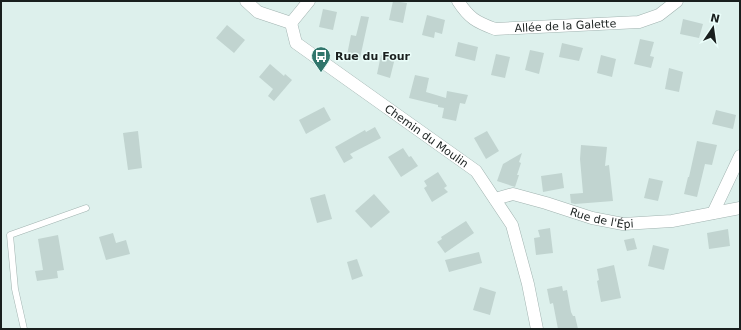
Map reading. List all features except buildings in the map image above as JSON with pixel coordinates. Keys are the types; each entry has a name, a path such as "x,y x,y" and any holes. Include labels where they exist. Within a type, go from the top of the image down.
{"street":[{"path":"246,1 258,12 290,23 309,1"},
{"name":"Allée de la Galette","path":"458,1 476,22 495,29 639,22 659,15 677,1"},
{"name":"Chemin du Moulin","path":"290,23 296,43 476,171 512,225 528,284 537,329"},
{"path":"713,213 740,156"},
{"name":"Rue de l'Épi","path":"495,199 513,194 592,218 623,224 672,221 740,208"}],"lane":[{"path":"24,329 15,289 10,235 86,208"}],"place":[{"name":"Rue du Four","path":"321,73"}]}
